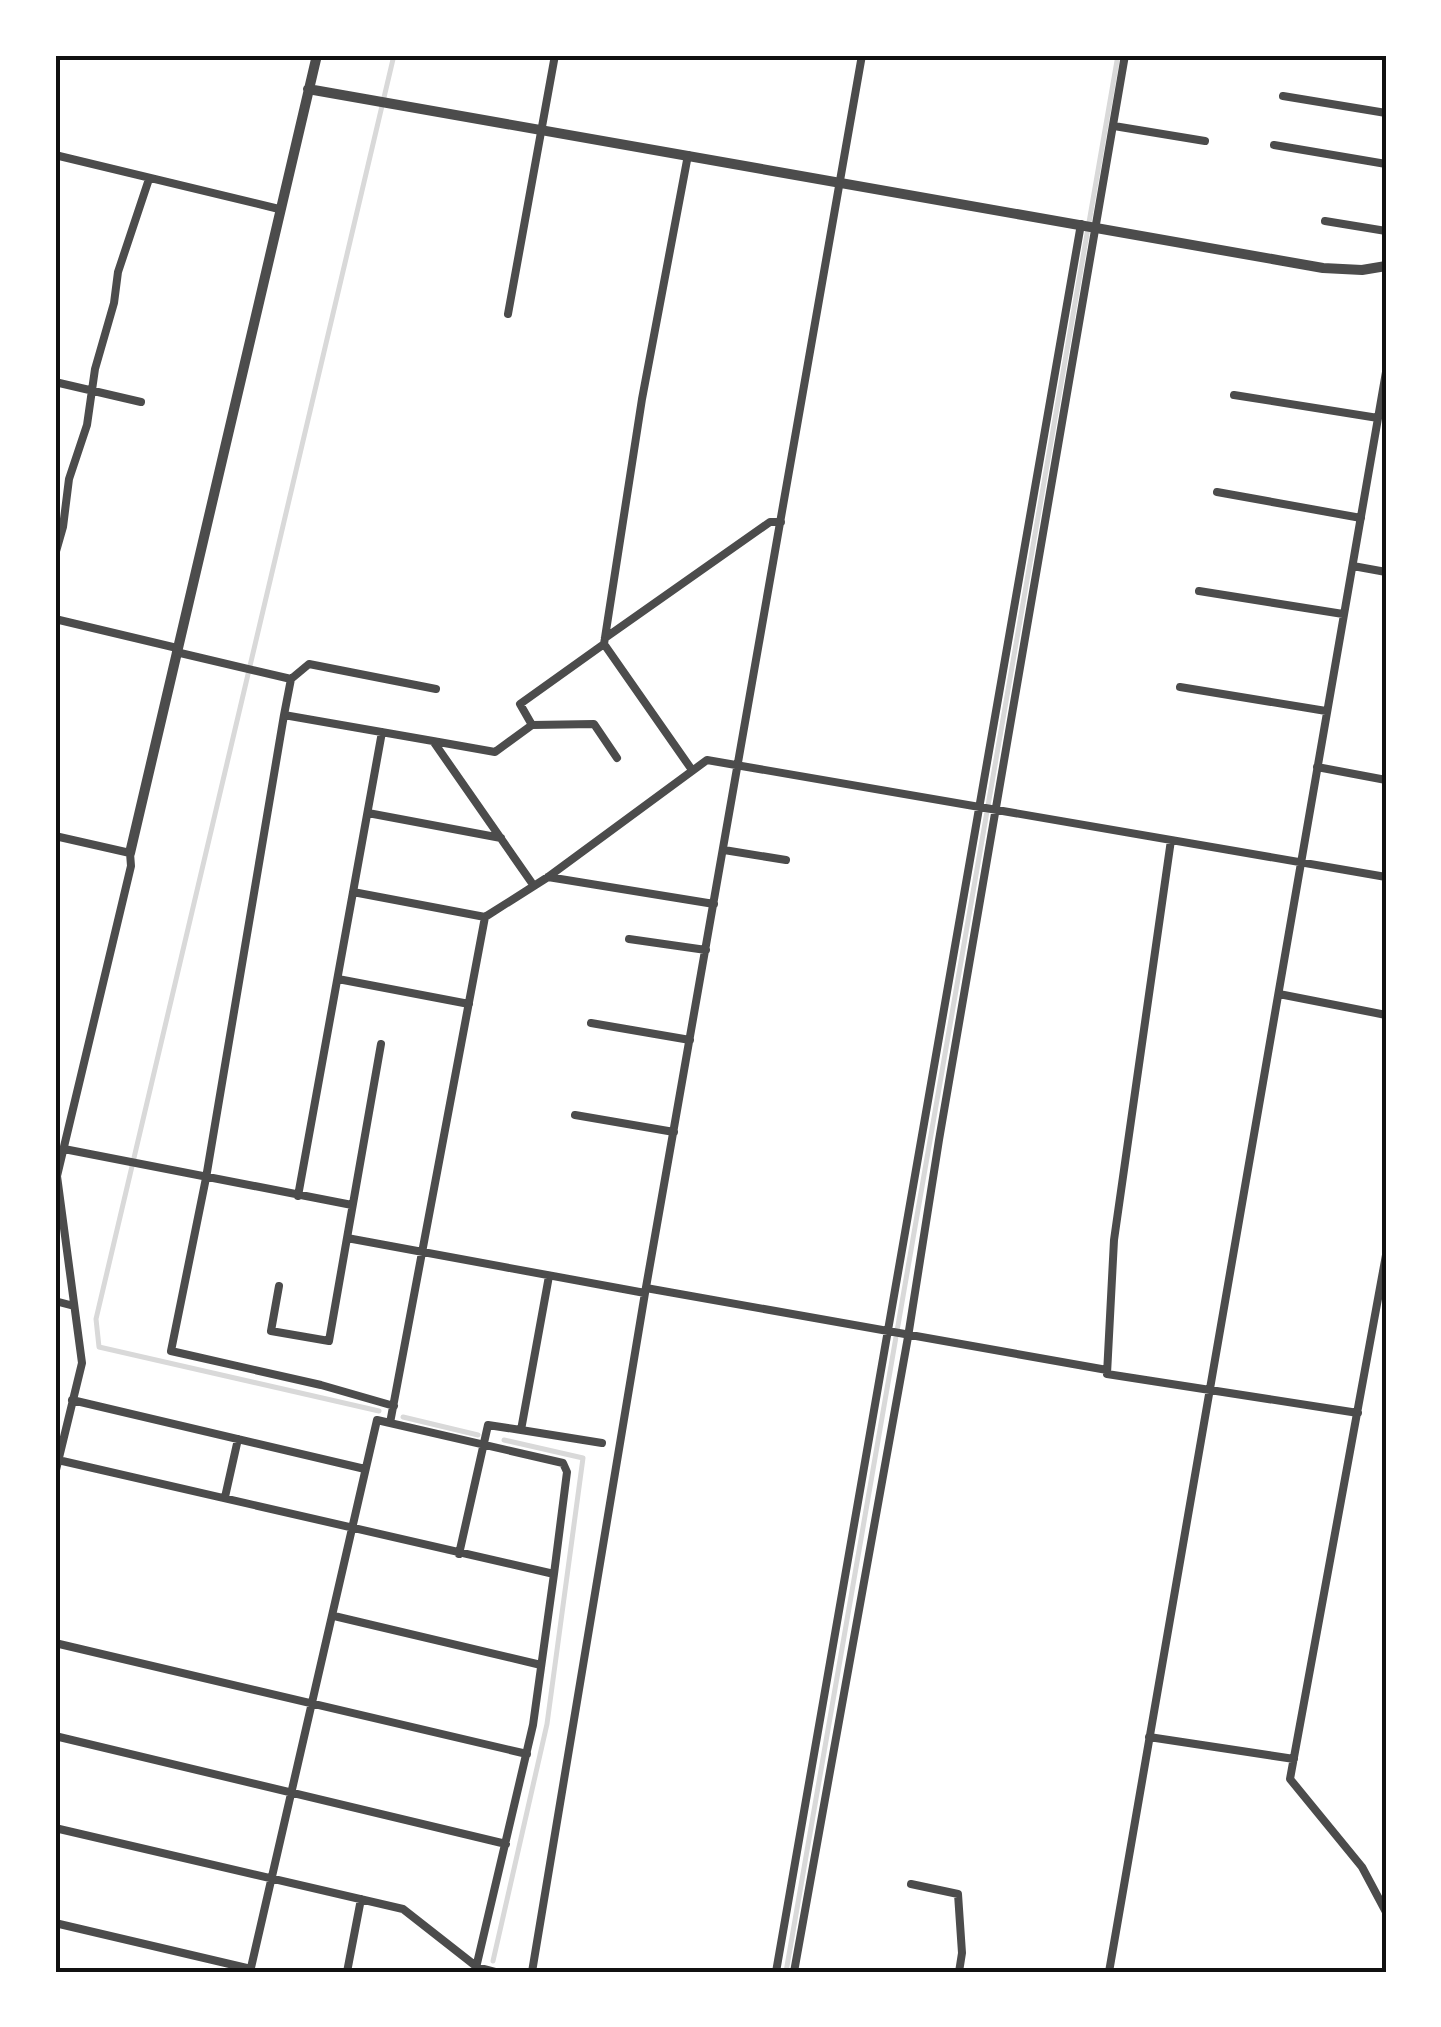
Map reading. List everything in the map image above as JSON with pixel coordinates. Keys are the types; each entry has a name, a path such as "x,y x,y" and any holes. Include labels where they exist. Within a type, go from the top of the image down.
{"street":[{"path":"55,1474 82,1363 57,1176 60,1151 132,866 130,853 176,650 317,55"},
{"path":"508,314 555,55"},
{"path":"532,1972 646,1291 862,55"},
{"path":"794,1972 1126,55"},
{"path":"308,89 1324,268 1362,270 1386,266"},
{"path":"1283,96 1386,113"},
{"path":"1114,126 1205,141"},
{"path":"1274,145 1386,164"},
{"path":"55,155 279,209"},
{"path":"688,155 642,398 605,641 692,770"},
{"path":"55,555 118,272 149,179"},
{"path":"1326,221 1386,231"},
{"path":"776,1972 1080,224"},
{"path":"1109,1972 1386,372"},
{"path":"55,382 141,402"},
{"path":"1234,395 1378,418"},
{"path":"1217,492 1362,518"},
{"path":"55,499 66,502"},
{"path":"532,726 520,704 770,522 781,522"},
{"path":"1354,566 1386,572"},
{"path":"1199,592 1343,614"},
{"path":"55,618 291,679"},
{"path":"394,1406 171,1351 206,1178 291,679 309,664 436,689"},
{"path":"1180,686 1326,711"},
{"path":"284,715 495,752 532,726 594,724 617,758"},
{"path":"298,1196 382,732"},
{"path":"433,740 534,886"},
{"path":"353,892 485,917 548,877 706,760 1386,878"},
{"path":"1317,767 1386,780"},
{"path":"368,813 501,838"},
{"path":"55,836 130,853"},
{"path":"1170,840 1114,1240 1107,1374 1358,1413"},
{"path":"724,850 786,860"},
{"path":"548,877 714,904"},
{"path":"390,1423 485,917"},
{"path":"629,939 706,950"},
{"path":"338,979 468,1004"},
{"path":"1279,994 1386,1015"},
{"path":"591,1023 690,1040"},
{"path":"279,1286 271,1331 328,1341 381,1044"},
{"path":"576,1115 674,1132"},
{"path":"60,1151 352,1206"},
{"path":"347,1238 1107,1370"},
{"path":"1386,1254 1290,1779 1362,1866 1386,1912"},
{"path":"521,1430 549,1276"},
{"path":"55,1301 74,1306"},
{"path":"72,1400 365,1469"},
{"path":"55,1923 250,1971 377,1420 563,1463 567,1472 527,1754 476,1970"},
{"path":"458,1554 488,1425 602,1443"},
{"path":"226,1497 238,1439"},
{"path":"58,1457 354,1530 554,1574"},
{"path":"334,1616 541,1665"},
{"path":"55,1644 527,1754"},
{"path":"55,1736 506,1844"},
{"path":"1149,1737 1294,1758"},
{"path":"55,1828 402,1909 476,1970 496,1972"},
{"path":"911,1884 958,1894 962,1953 959,1972"},
{"path":"346,1972 361,1900"}],"waterway":[{"path":"379,1411 99,1347 96,1319 394,55"},
{"path":"786,1972 1118,55"},
{"path":"403,1417 478,1435"},
{"path":"493,1961 547,1724 583,1458 504,1440"}]}
